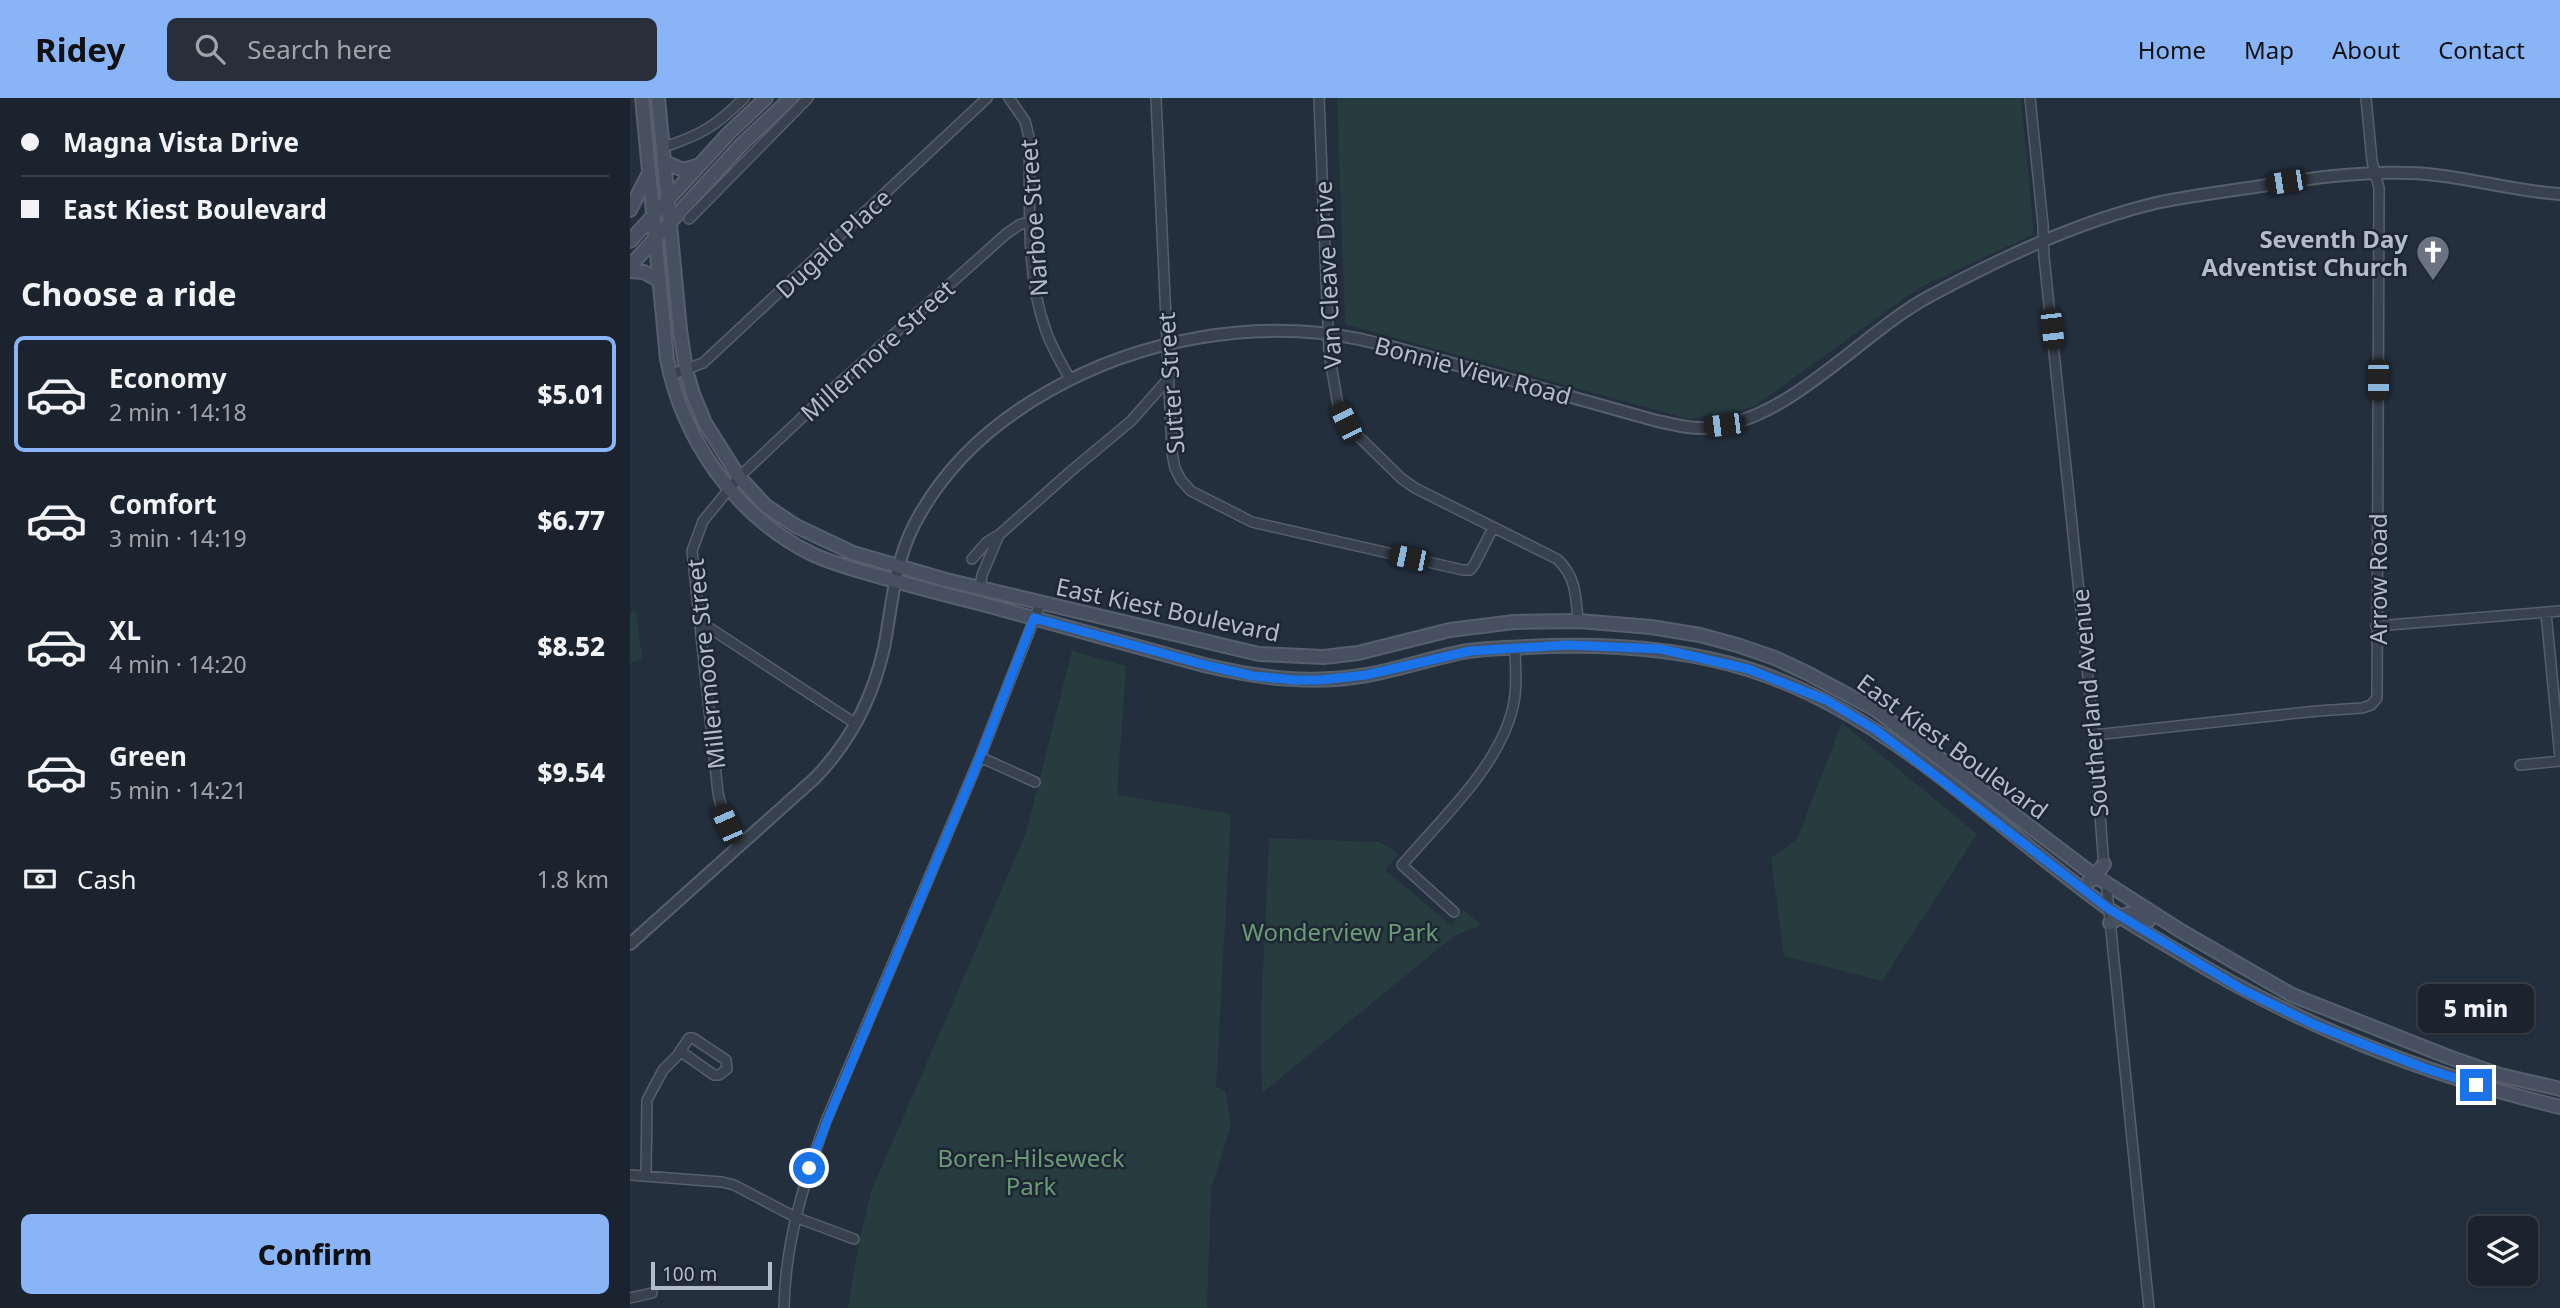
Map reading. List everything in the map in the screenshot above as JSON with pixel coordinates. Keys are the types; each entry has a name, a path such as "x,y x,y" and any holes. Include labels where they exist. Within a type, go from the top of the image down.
{"main road":[{"name":"East Kiest Boulevard","path":"642,98 653,238 670,375 677,399 706,458 729,489 783,538 812,554 894,581 1253,676 1320,680 1366,675 1470,651 1568,645 1661,649 1748,669 1826,700 1876,730 2109,909 2116,920 2243,990 2315,1025 2440,1074 2560,1107"},
{"name":"East Kiest Boulevard","path":"658,98 686,370 705,423 739,477 766,506 796,526 845,550 898,567 1040,604 1259,654 1324,657 1358,653 1450,630 1514,622 1578,621 1651,627 1700,635 1775,658 1876,710 2101,879 2181,931 2292,995 2387,1034 2500,1075 2560,1089"},
{"path":"630,237 766,98"},
{"path":"630,266 742,144 791,98"},
{"path":"665,162 683,170 701,164"},
{"path":"630,210 648,174"},
{"path":"630,271 644,272 658,280"},
{"path":"1826,700 1833,686"},
{"path":"2040,855 2058,861 2087,881 2101,879 2104,864"},
{"path":"2116,920 2129,913 2138,913 2166,931 2181,931"},
{"path":"2381,1052 2387,1034"},
{"path":"2440,1074 2446,1056"},
{"path":"2495,1091 2500,1075"}],"street":[{"path":"664,147 712,127 744,98"},
{"path":"689,219 808,98"},
{"name":"Dugald Place","path":"670,375 703,363 988,98"},
{"name":"Narboe Street","path":"1009,98 1025,121 1029,137 1033,264 1039,305 1055,353 1070,379"},
{"name":"Sutter Street","path":"1156,98 1172,453 1181,480 1191,491 1238,516 1275,528 1467,571 1474,565 1493,528"},
{"name":"Van Cleave Drive","path":"1319,98 1328,334 1338,405 1346,422 1402,480 1558,559 1566,567 1576,590 1578,621"},
{"name":"Southerland Avenue","path":"2030,98 2094,735 2104,864"},
{"name":"Arrow Road","path":"2094,735 2280,714 2362,708 2371,705 2377,698 2379,188 2374,173 2366,98"},
{"name":"Bonnie View Road","path":"630,944 824,769 856,724 869,697 880,662 898,567 912,528 940,482 999,424 1070,379 1100,366 1166,344 1268,332 1328,334 1393,347 1657,421 1688,428 1715,427 1752,418 1779,405 1927,297 2043,242 2119,214 2158,203 2311,178 2374,173 2429,174 2560,194"},
{"name":"Millermore Street","path":"729,489 827,394 1006,234 1018,225 1031,221"},
{"path":"972,559 986,542 999,535 1131,421 1170,377"},
{"name":"Millermoore Street","path":"729,489 703,521 692,551 721,809 727,824 742,842"},
{"path":"980,588 982,575 999,535"},
{"path":"784,1308 795,1217 809,1168 980,757 1040,604"},
{"path":"2376,625 2560,611"},
{"path":"2520,765 2560,760 2546,612"},
{"path":"699,621 856,724"},
{"path":"1454,912 1402,865 1493,755 1513,706 1516,683 1515,647"},
{"path":"980,757 1035,782"},
{"path":"2101,879 2109,909"},
{"path":"2116,920 2149,1308"},
{"path":"646,1175 647,1100 663,1070 689,1038 726,1060 727,1069 719,1076 714,1075 680,1051"},
{"path":"630,1175 734,1185 795,1217 854,1239"},
{"path":"630,1298 652,1293"}],"green space":[{"path":"1337,98 2021,98 2034,234 1917,289 1756,405 1738,412 1689,419 1345,324"},
{"path":"636,611 642,658 630,664 630,613"},
{"name":"Boren-Hilseweck Park","path":"1072,651 1126,666 1117,795 1231,814 1216,1087 1225,1090 1231,1125 1211,1189 1207,1308 848,1308 871,1192 1026,833"},
{"path":"1842,723 1977,834 1882,981 1784,956 1771,858 1797,839"},
{"name":"Wonderview Park","path":"1269,838 1380,842 1399,854 1385,870 1451,925 1464,910 1481,925 1454,936 1262,1093 1261,1018"}],"place":[{"name":"Seventh Day Adventist Church","path":"2433,282"}],"route":[{"path":"809,1168 980,757 1034,618 1209,666 1253,676 1295,680 1366,675 1470,651 1568,645 1661,649 1748,669 1826,700 1876,730 2109,909 2243,990 2315,1025 2440,1074 2476,1085"}]}
